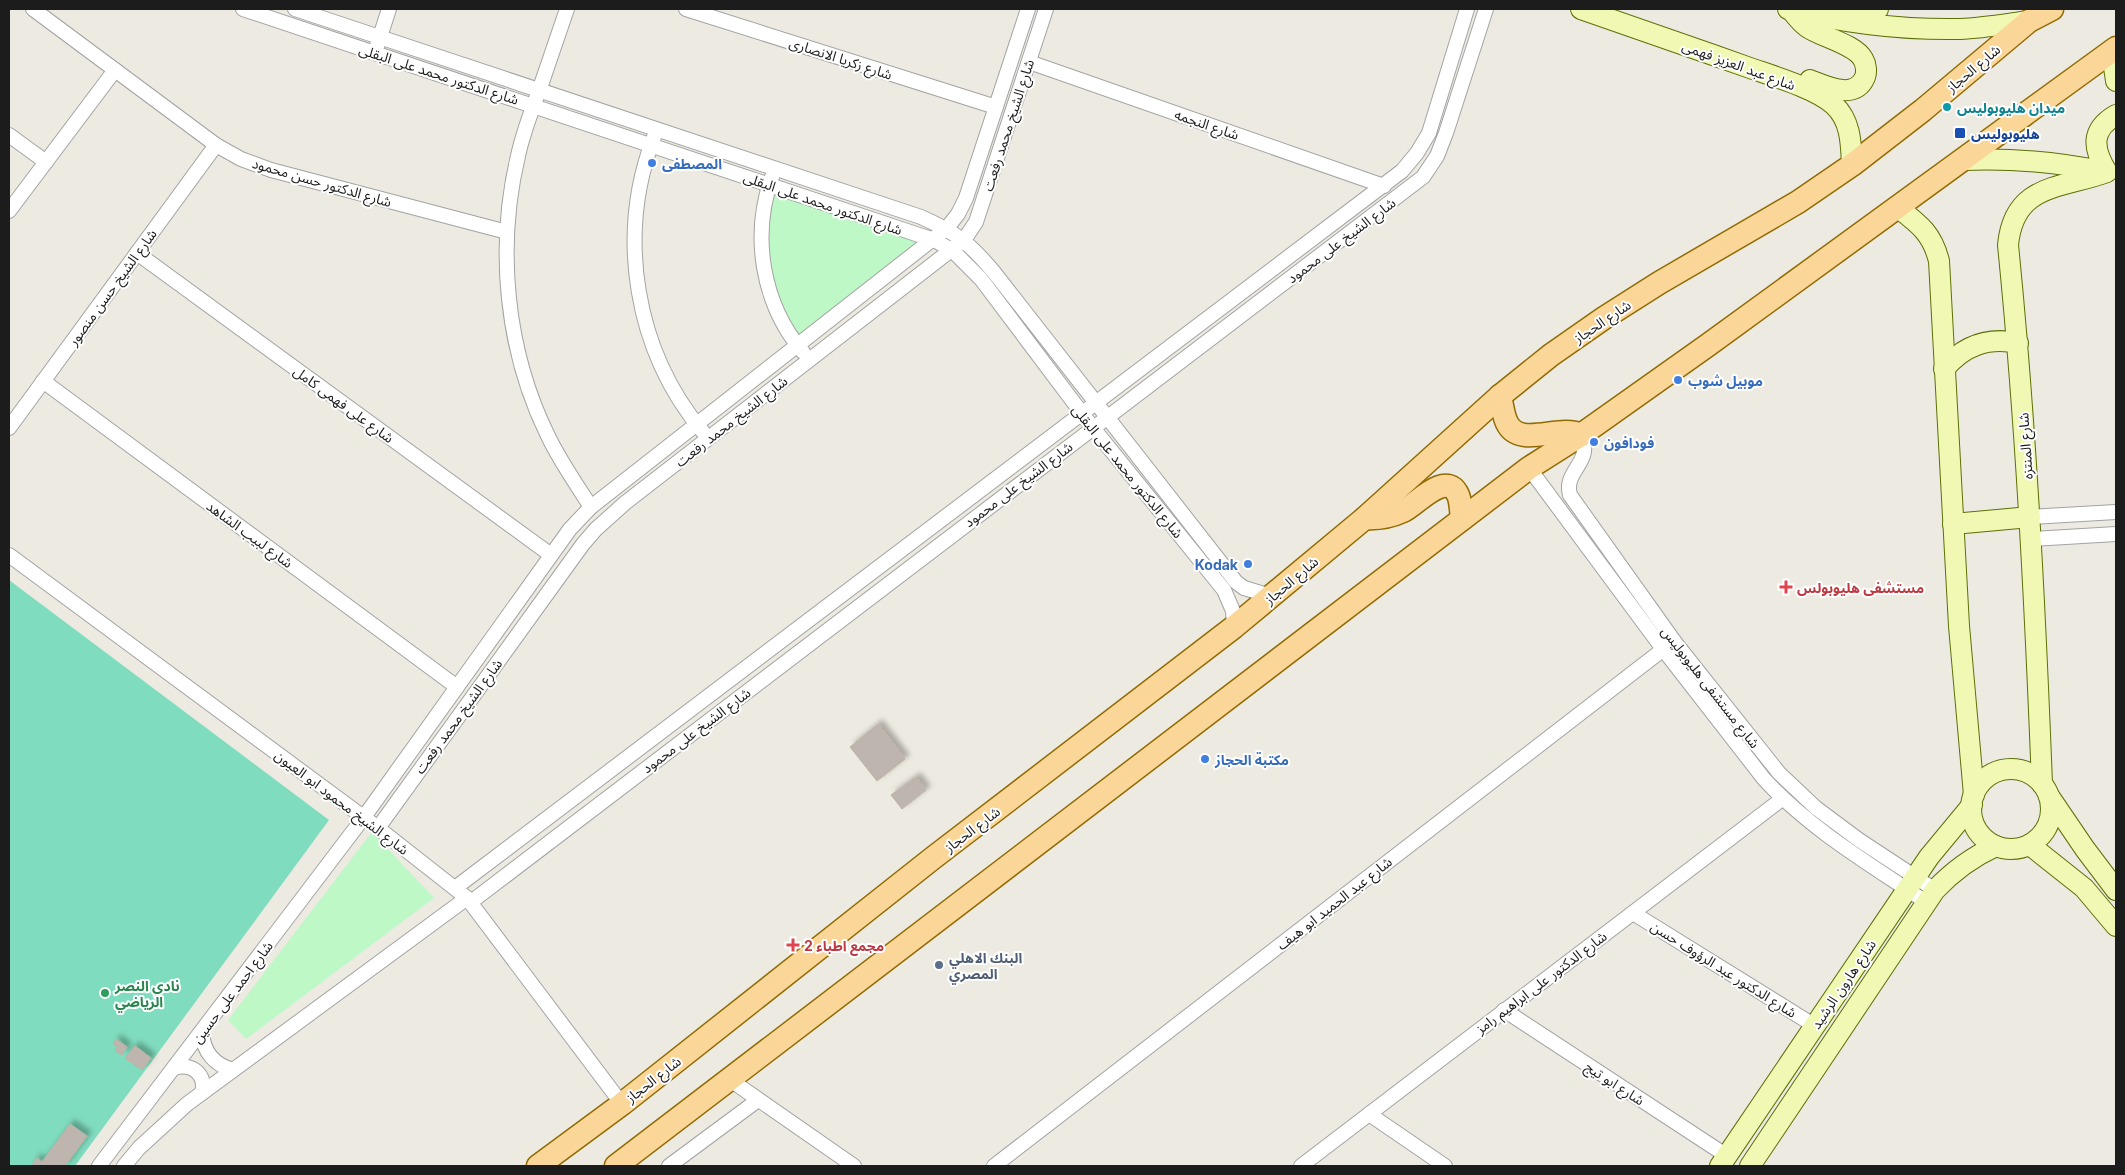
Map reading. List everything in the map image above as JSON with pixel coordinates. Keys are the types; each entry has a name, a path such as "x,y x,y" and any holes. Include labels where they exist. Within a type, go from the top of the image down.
{"main road":[{"name":"شارع الحجاز","path":"538,1166 622,1104 933,858 1234,627 1365,518 1500,396 1551,355 1659,283 1798,202 1852,165 1923,110 2029,21 2052,9"},
{"path":"616,1166 1529,468 1581,435 1708,345 2116,49"},
{"path":"1500,396 1507,423 1518,434 1532,436 1566,430 1581,435"},
{"path":"1365,518 1379,519 1393,516 1443,485 1452,487 1458,494 1462,519"}],"street":[{"name":"شارع الدكتور حسن محمود","path":"33,9 216,145 241,159 271,170 507,232"},
{"name":"شارع الدكتور محمد على البقلى","path":"243,9 934,240 952,250 981,279 1082,414 1224,590 1233,611 1234,627"},
{"name":"شارع الدكتور محمد على البقلى","path":"295,9 921,217 947,228 964,240 993,271 1236,582 1244,588 1272,596"},
{"path":"374,53 389,9"},
{"path":"567,9 533,106 516,164 507,232 507,274 511,316 519,357 529,389 548,436 568,473 591,507"},
{"name":"شارع زكريا الانصارى","path":"686,9 996,107"},
{"name":"شارع الشيخ محمد رفعت","path":"364,817 570,529 591,507 947,228 958,214 966,198 1028,9"},
{"name":"شارع الشيخ محمد رفعت","path":"378,828 583,544 610,515 964,240 976,222 1046,9"},
{"name":"شارع الشيخ على محمود","path":"455,888 1402,171 1417,153 1429,133 1467,9"},
{"name":"شارع الشيخ على محمود","path":"469,900 1423,177 1437,156 1446,133 1486,9"},
{"name":"شارع عبد العزيز فهمى","path":"1582,9 1778,78 1821,96 1833,104 1842,115 1848,128 1852,165"},
{"path":"1778,78 1803,78 1839,90 1849,90 1858,86 1864,78 1866,68 1863,59 1856,51 1806,27 1790,9"},
{"path":"1790,9 1838,20 1894,28 1961,29 2029,21"},
{"path":"1838,20 1878,9"},
{"path":"2116,49 2114,66 2116,81"},
{"name":"شارع النجمه","path":"1029,62 1384,186"},
{"path":"9,211 115,70"},
{"path":"2112,174 2098,156 2097,137 2105,121 2116,114"},
{"path":"657,129 642,177 636,209 634,242 636,275 641,307 650,339 674,391 697,425 709,438"},
{"path":"9,135 46,162"},
{"name":"شارع الشيخ حسن منصور","path":"9,428 216,145"},
{"path":"1963,160 2000,158 2036,160 2112,174"},
{"path":"775,169 769,185 761,233 765,273 774,304 785,326 810,360"},
{"name":"شارع المنتزه","path":"2045,789 2032,539 2018,343 2008,245 2010,229 2016,214 2026,201 2039,192 2112,174"},
{"path":"1898,208 1929,235 1936,247 1939,260 1959,626 1973,800 1972,818 1977,830 1985,840 1996,846 2007,849 2030,845 2044,832 2049,822 2051,812 2045,789"},
{"name":"شارع على فهمى كامل","path":"137,253 551,555"},
{"path":"1944,369 1953,358 1977,344 2004,340 2018,343"},
{"name":"شارع لبيب الشاهد","path":"43,381 457,687"},
{"name":"شارع مستشفى هليوبوليس","path":"1581,435 1584,442 1584,456 1570,479 1570,495 1669,645 1764,780 1782,799 1819,831 1931,896"},
{"name":"شارع مستشفى هليوبوليس","path":"1529,468 1669,645 1797,792 1911,883"},
{"path":"1953,524 2116,512"},
{"path":"2032,539 2116,534"},
{"name":"شارع الشيخ محمود ابو العيون","path":"9,555 364,817 469,900 622,1104"},
{"name":"شارع عبد الحميد ابو هيف","path":"994,1166 1669,645"},
{"path":"1973,800 1984,780 2001,771 2019,770 2036,778 2085,850 2116,890"},
{"name":"شارع الدكتور على ابراهيم رامز","path":"1300,1166 1782,799"},
{"name":"شارع هارون الرشيد","path":"1723,1161 1911,883 1973,800"},
{"name":"شارع احمد على حسين","path":"99,1166 364,817"},
{"path":"2030,845 2084,888 2116,926"},
{"name":"شارع هارون الرشيد","path":"1750,1166 1931,896 1961,865 1978,854 1996,846"},
{"path":"124,1166 139,1148 202,1093 469,900"},
{"name":"شارع الدكتور عبد الرؤوف حسن","path":"1633,913 1815,1026"},
{"name":"شارع ابو تيج","path":"1504,1010 1723,1161"},
{"path":"202,1032 204,1046 212,1059 233,1070"},
{"path":"174,1068 186,1066 197,1071 204,1081 202,1093"},
{"path":"730,1079 854,1166"},
{"path":"669,1166 758,1100"},
{"path":"1369,1114 1445,1166"}],"green space":[{"path":"769,185 934,240 798,346 766,281"},
{"name":"نادي النصر الرياضي","path":"9,580 329,820 75,1166 9,1166"},
{"path":"372,832 434,898 246,1039 228,1020"}],"building":[{"path":"878,724 905,759 877,781 850,747"},
{"path":"916,777 926,790 902,809 891,795"},
{"path":"116,1039 127,1047 122,1055 115,1050 118,1047 113,1044"},
{"path":"135,1046 151,1058 142,1070 125,1058"},
{"path":"70,1124 87,1136 65,1166 31,1166 37,1158 42,1162"}],"place":[{"name":"ميدان هليوبوليس","path":"1947,107"},
{"name":"هليوبوليس","path":"1960,133"},
{"name":"المصطفى","path":"652,163"},
{"name":"موبيل شوب","path":"1678,380"},
{"name":"فودافون","path":"1594,442"},
{"name":"Kodak","path":"1248,564"},
{"name":"مستشفى هليوبولس","path":"1786,587"},
{"name":"مكتبة الحجاز","path":"1205,759"},
{"name":"مجمع اطباء 2","path":"793,945"},
{"name":"البنك الاهلي المصري","path":"939,965"},
{"name":"نادي النصر الرياضي","path":"105,993"}]}
